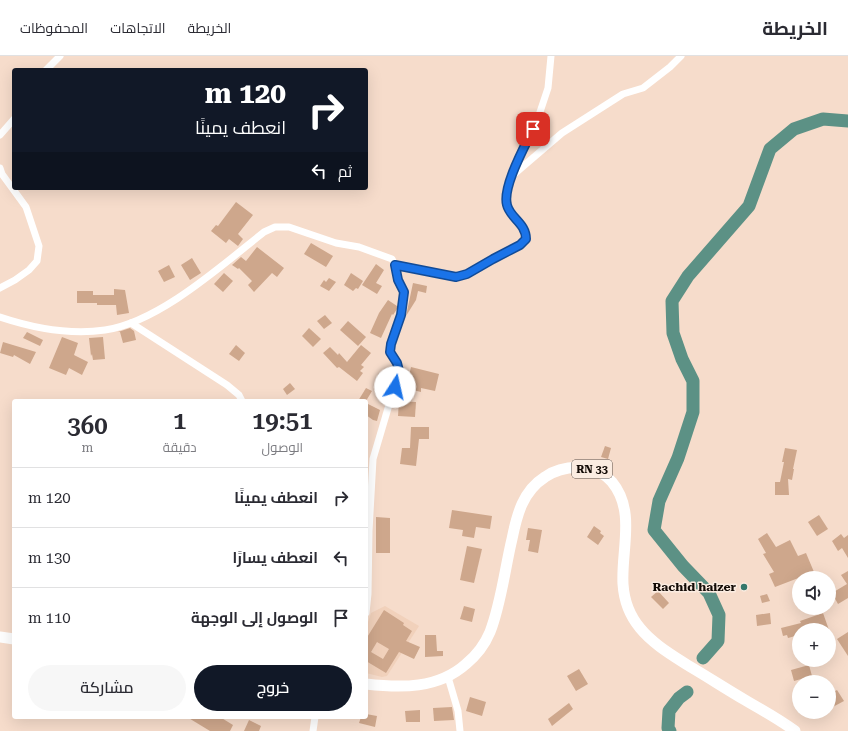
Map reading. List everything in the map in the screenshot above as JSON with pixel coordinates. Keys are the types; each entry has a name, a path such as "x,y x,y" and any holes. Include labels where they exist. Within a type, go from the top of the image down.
{"main road":[{"name":"RN 33","path":"368,684 408,686 429,684 448,677 472,659 490,632 495,618 520,506 536,483 559,469 571,466 592,469 609,478 621,496 625,508 626,522 623,584 628,607 639,627 669,653 795,731"},
{"path":"0,637 12,639"}],"street":[{"path":"48,68 60,56"},
{"path":"395,265 456,277 467,274 520,245 526,239 526,231 506,205 507,192 539,115 548,88 551,56"},
{"path":"512,177 562,133 623,94 643,88 670,67 681,56"},
{"path":"0,135 12,121"},
{"path":"0,168 2,174 12,188"},
{"path":"0,288 29,270 37,261 39,246 26,207 14,190"},
{"path":"0,317 31,326 58,330 105,330 131,322 182,295 264,232 275,227 289,227 336,243 359,247 392,259 395,265 398,280 404,292 401,315 391,344 390,352 397,363 399,371 369,474 368,594"},
{"path":"131,322 227,385 239,395 241,399"},
{"path":"448,677 458,711 460,731"},
{"path":"313,731 315,719"}],"shaded area":[{"path":"385,606 419,626 387,676 382,677 368,674 368,622 371,613"}],"building":[{"path":"236,202 253,215 238,234 243,239 238,246 229,239 226,243 211,231 216,225 218,226"},
{"path":"311,243 333,256 326,267 304,254"},
{"path":"257,247 284,268 277,277 272,273 254,292 248,285 252,281 239,268 238,269 232,265 241,257 246,261"},
{"path":"192,258 201,273 190,280 181,265"},
{"path":"376,264 384,270 376,283 382,286 377,294 362,285"},
{"path":"169,265 175,277 164,282 158,271"},
{"path":"224,273 233,281 223,292 214,284"},
{"path":"351,273 363,281 358,289 356,288 353,291 344,285"},
{"path":"329,278 336,282 329,291 320,286 324,280 326,282"},
{"path":"413,283 427,286 426,293 418,291 416,300 406,316"},
{"path":"114,289 125,290 129,313 117,315 116,305 77,303 77,291 93,291 93,295 114,295"},
{"path":"388,300 397,306 397,309 393,315 392,314 381,338 370,333 379,313"},
{"path":"325,315 332,323 324,329 317,321"},
{"path":"348,321 366,337 358,346 340,330"},
{"path":"130,328 134,331 136,340 123,343 120,332 118,332"},
{"path":"309,328 321,339 313,347 302,336"},
{"path":"27,332 43,340 40,346 23,338"},
{"path":"62,337 78,343 74,355 88,362 82,375 69,368 66,375 49,368"},
{"path":"103,337 105,359 93,360 92,354 91,356 89,338"},
{"path":"3,342 36,352 30,364 14,355 13,357 0,353"},
{"path":"236,345 245,353 239,361 229,354"},
{"path":"361,345 371,353 361,365 364,367 360,371 363,373 357,381 339,367 337,368 323,353 330,347 338,355 339,353 347,362"},
{"path":"411,367 439,374 435,391 421,388 421,392 409,389 409,386 407,385"},
{"path":"379,379 390,383 386,392 384,393 374,390"},
{"path":"290,383 295,389 287,395 283,389"},
{"path":"366,388 372,391 367,399 359,399"},
{"path":"399,401 416,402 415,417 398,416"},
{"path":"368,404 380,410 377,421 368,416"},
{"path":"411,427 429,427 429,439 419,439 416,466 400,464 402,448 410,448"},
{"path":"605,446 611,448 608,459 601,457"},
{"path":"785,448 797,450 792,480 788,479 789,495 775,495 775,482 780,482"},
{"path":"452,510 492,516 490,529 476,527 474,538 462,536 463,530 449,528"},
{"path":"819,515 828,529 817,536 808,522"},
{"path":"376,517 390,518 390,553 376,553"},
{"path":"594,526 601,531 600,533 604,536 598,545 587,537"},
{"path":"528,528 542,530 538,553 528,551 530,540 526,540"},
{"path":"767,533 776,547 790,540 798,556 806,553 814,571 792,571 792,580 775,587 769,574 774,572 763,554 766,553 758,539"},
{"path":"841,534 844,538 848,535 848,558 842,548 838,551 832,541"},
{"path":"467,546 482,549 474,583 460,580"},
{"path":"848,571 848,598 838,604 836,600 836,591 847,584 841,575"},
{"path":"658,591 669,603 663,609 651,597"},
{"path":"767,594 770,601 762,603 760,596"},
{"path":"464,606 475,609 472,622 460,619"},
{"path":"384,610 404,623 403,625 412,631 406,641 420,647 414,659 399,652 386,673 368,662 368,636","holes":["377,642 389,649 383,659 371,652"]},
{"path":"770,613 771,624 757,626 756,615"},
{"path":"817,615 824,615 827,623 801,623 800,621"},
{"path":"792,625 792,637 788,638 787,635 783,636 781,628"},
{"path":"848,632 848,656 837,639"},
{"path":"425,635 436,635 437,651 443,651 443,656 425,657"},
{"path":"802,667 810,667 812,675 792,675 791,670"},
{"path":"579,669 588,684 576,691 567,676"},
{"path":"836,691 844,701 836,705"},
{"path":"470,697 486,702 482,716 466,711"},
{"path":"569,703 573,709 552,726 548,719"},
{"path":"452,707 454,720 434,721 433,708"},
{"path":"420,710 420,722 406,722 405,711"},
{"path":"368,714 377,716 375,727 359,723 360,719 368,719"},
{"path":"190,719 223,719 233,725 230,731 210,731"},
{"path":"249,720 261,726 259,731 244,731"}],"waterway":[{"path":"703,658 718,641 719,615 709,593 683,566 654,530 659,501 678,458 693,412 693,381 682,359 673,333 672,301 688,276 749,206 770,149 794,129 823,119 848,121"},
{"path":"670,731 668,728 669,711 679,698 687,692"}],"place":[{"name":"Rachid haizer","path":"744,587"}],"route":[{"path":"395,387 399,371 397,363 390,352 391,344 401,315 404,292 398,280 395,265 456,277 467,274 520,245 526,239 526,231 506,205 507,192 514,170 533,129"}]}
